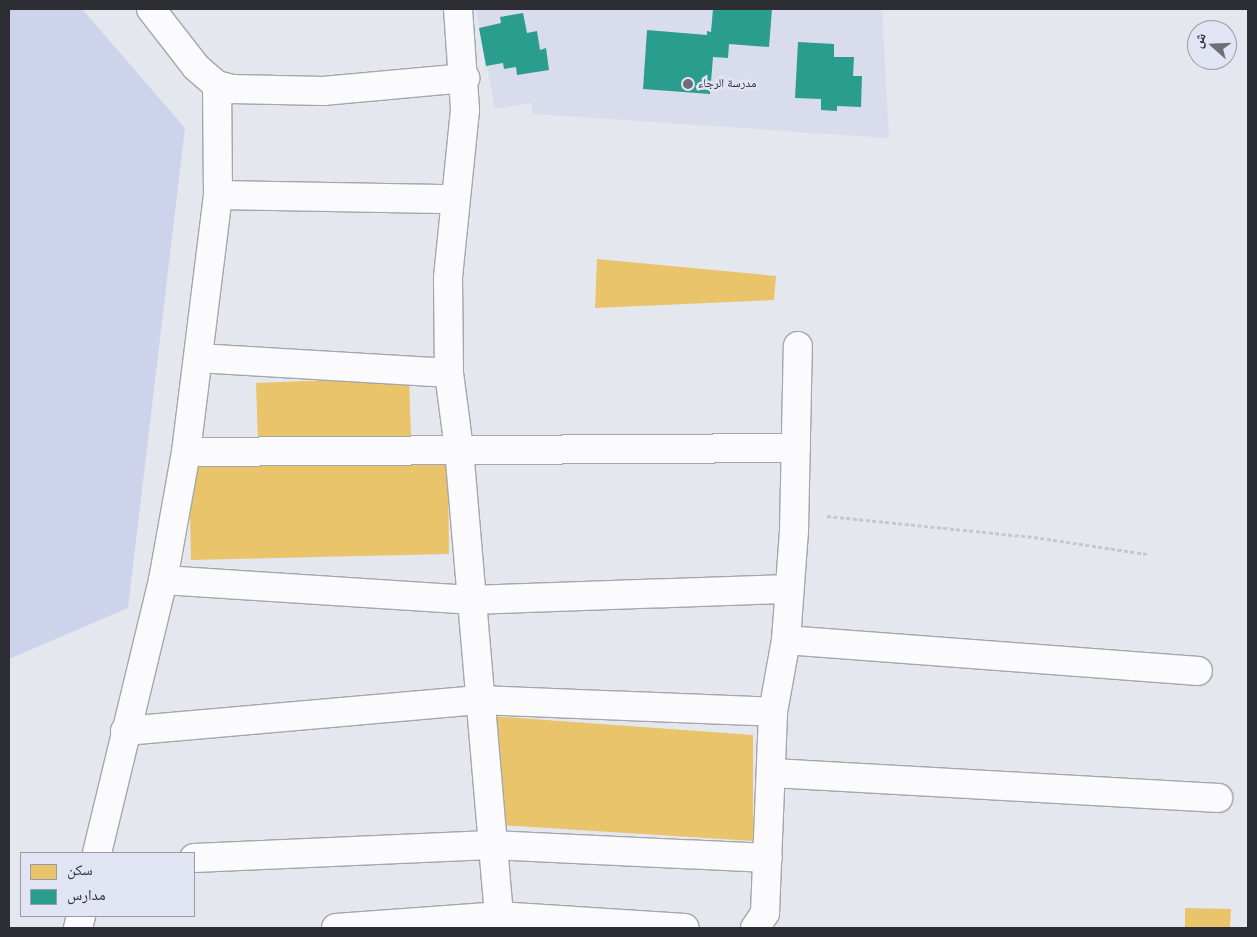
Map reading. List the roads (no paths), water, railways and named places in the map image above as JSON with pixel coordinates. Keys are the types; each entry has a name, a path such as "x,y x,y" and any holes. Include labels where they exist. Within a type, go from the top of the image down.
{"street":[{"path":"151,9 196,67 217,85 248,92 275,92 465,78"},
{"path":"458,9 465,78 465,110 455,199 446,316 449,373 459,449 470,600 499,922"},
{"path":"96,852 163,580 186,452 218,195 217,85"},
{"path":"218,195 455,199"},
{"path":"754,928 765,913 773,773 773,712 786,640 794,513 798,346"},
{"path":"199,358 449,373"},
{"path":"186,452 796,448"},
{"path":"163,580 470,600 789,589"},
{"path":"786,640 1198,671"},
{"path":"125,731 479,700 773,712"},
{"path":"773,773 1218,798"},
{"path":"195,858 491,845 768,858"},
{"path":"336,928 499,922 685,928"}],"place":[{"name":"مدرسة الرجاء","path":"688,84"}]}
